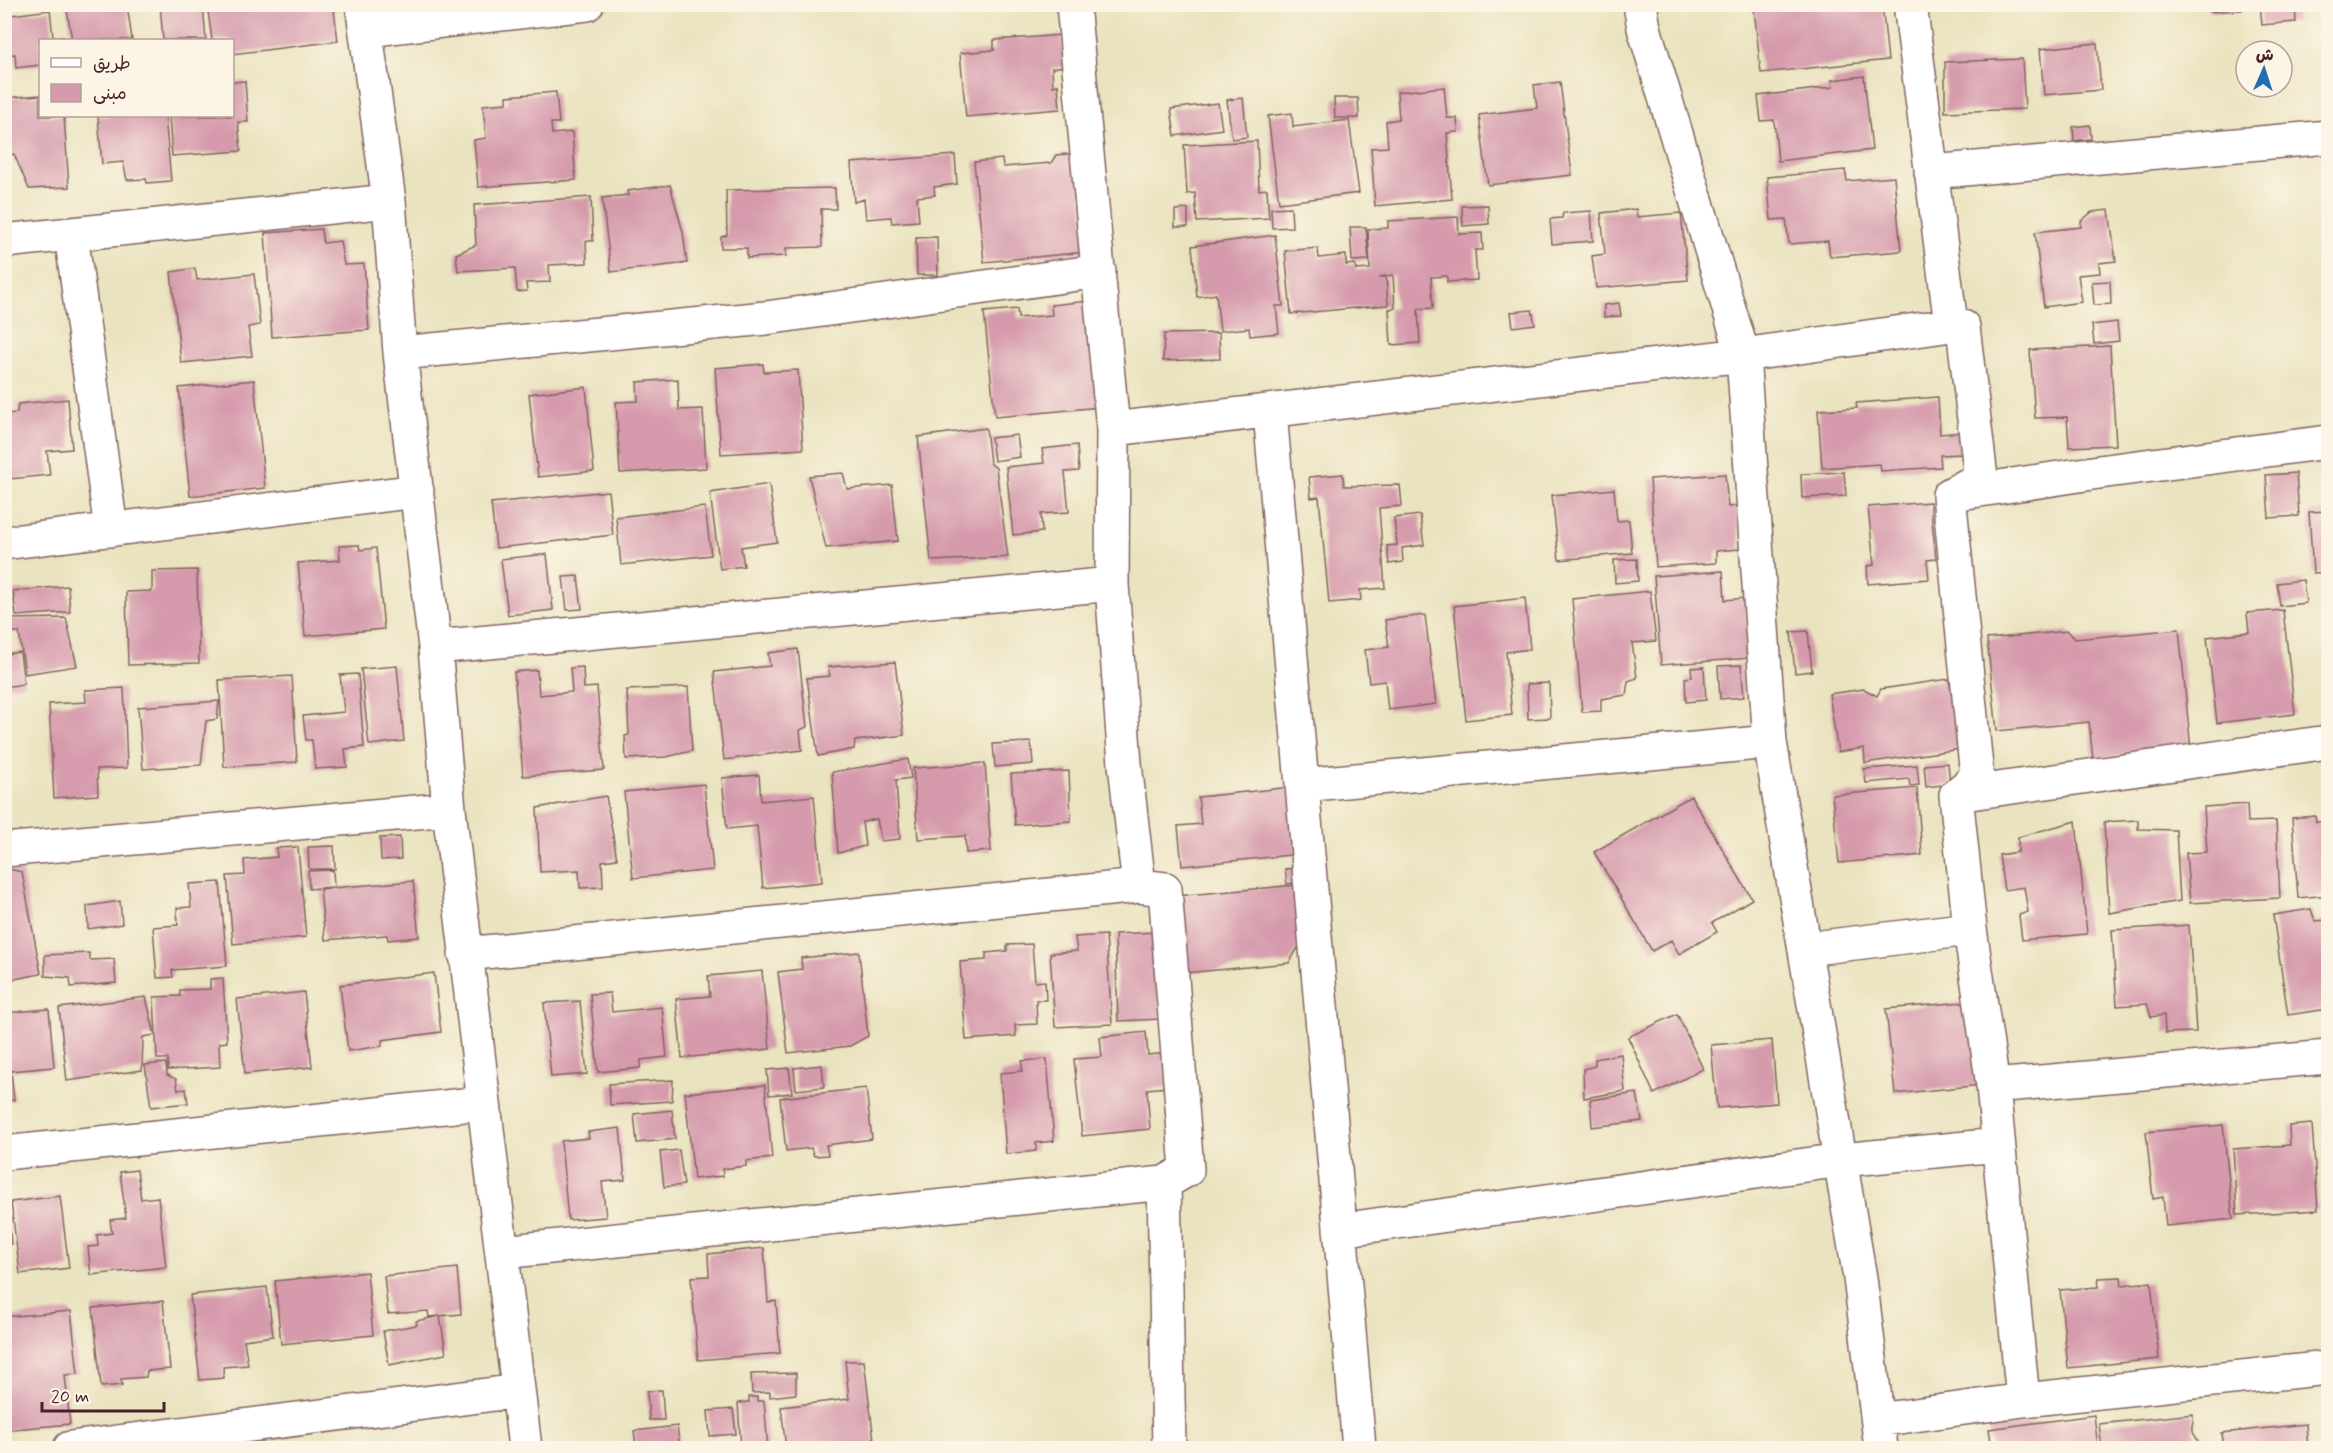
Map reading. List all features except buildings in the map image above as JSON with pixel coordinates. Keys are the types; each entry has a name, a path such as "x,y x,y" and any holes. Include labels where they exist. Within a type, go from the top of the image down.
{"street":[{"path":"525,1449 465,954 449,809 435,647 400,353 389,201 364,17 587,4"},
{"path":"1073,4 1113,429 1112,584 1125,764 1138,886"},
{"path":"1640,4 1644,28 1743,355 1770,742 1841,1160 1879,1434 2023,1400 2328,1368"},
{"path":"1910,4 1951,325"},
{"path":"1931,172 2328,137"},
{"path":"4,241 389,201"},
{"path":"71,234 111,530"},
{"path":"400,353 766,318 1099,271"},
{"path":"1113,429 1743,355 1951,325 1963,327 1982,478 1949,495"},
{"path":"1270,412 1359,1449"},
{"path":"1949,495 2099,472 2328,442"},
{"path":"4,543 417,491"},
{"path":"1949,495 1977,777 1956,795"},
{"path":"435,647 1112,584"},
{"path":"1302,785 1770,742"},
{"path":"1956,795 2328,742"},
{"path":"1956,795 1970,929 1993,1086 2023,1400"},
{"path":"4,849 449,809"},
{"path":"465,954 1138,886 1165,889 1186,1170 1164,1183 502,1252"},
{"path":"1805,949 1970,929"},
{"path":"1993,1086 2328,1057"},
{"path":"4,1153 483,1103"},
{"path":"1340,1230 1841,1160 1998,1145"},
{"path":"1164,1183 1169,1449"},
{"path":"70,1449 518,1391"}]}
